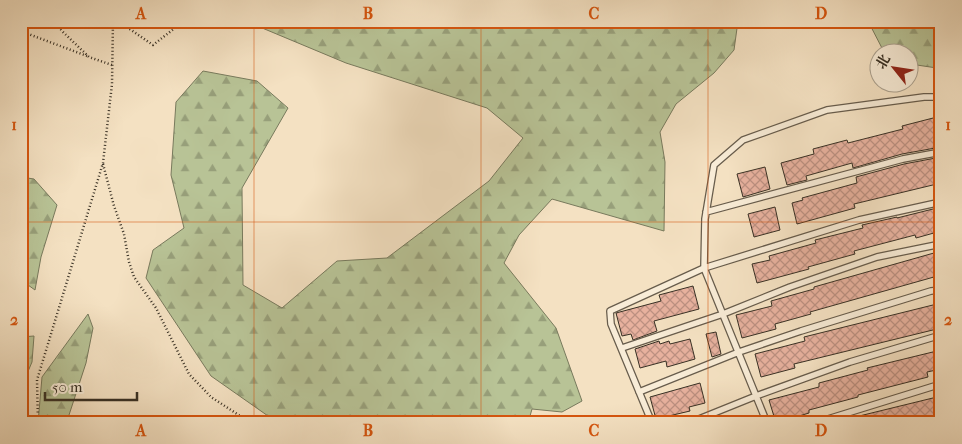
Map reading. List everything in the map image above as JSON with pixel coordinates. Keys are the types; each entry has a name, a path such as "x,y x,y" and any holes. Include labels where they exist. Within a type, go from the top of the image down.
{"lane":[{"path":"767,423 704,268 706,212 714,165 744,140 827,110 924,97 941,97"},
{"path":"706,212 903,159 941,152"},
{"path":"652,423 611,324 610,311 704,268 859,220 941,202"},
{"path":"622,348 723,314 790,287 877,257 941,244"},
{"path":"639,392 738,352 930,291 941,290"},
{"path":"690,423 756,396 850,362 941,335"},
{"path":"814,423 941,384"},
{"path":"137,423 139,421 145,423"}],"path":[{"path":"54,21 89,57"},
{"path":"38,423 37,380 103,163 112,84 113,21"},
{"path":"118,21 153,45 184,21"},
{"path":"21,30 112,65"},
{"path":"103,163 114,206 124,234 134,277 156,308 189,374 211,397 252,423"}],"green space":[{"path":"181,21 738,21 734,50 714,73 676,104 660,132 665,162 664,231 552,199 519,235 504,263 556,328 582,401 562,412 532,409 528,423 278,423 211,376 146,278 153,250 184,228 171,175 176,102 203,71 257,81 288,108 242,188 243,285 282,308 337,261 387,258 489,181 523,138 487,108 346,63 255,25 185,24"},
{"path":"868,21 941,21 941,67 920,65 920,42 879,42"},
{"path":"21,177 34,179 57,205 41,257 35,290 21,280"},
{"path":"88,314 93,328 86,363 69,415 69,423 38,423 42,377"},
{"path":"34,336 32,362 21,388 21,337"}],"building":[{"path":"937,117 941,133 941,147 902,154 853,168 852,163 806,176 807,180 787,185 781,163 814,154 813,149 847,140 848,143 903,129 902,126"},
{"path":"941,157 941,183 854,204 855,208 797,224 792,203 803,200 802,198 857,183 856,177 904,164"},
{"path":"765,167 770,189 743,197 737,174"},
{"path":"775,207 780,230 754,237 748,214"},
{"path":"941,207 941,231 916,238 915,235 854,251 855,254 757,283 752,264 770,260 769,256 816,243 815,240 863,228 862,225"},
{"path":"941,251 941,275 810,312 811,314 775,324 776,329 742,338 736,315 772,306 771,301 814,289 814,287"},
{"path":"693,286 699,309 654,321 657,331 633,340 631,334 622,336 616,313 661,301 659,295"},
{"path":"941,303 941,328 794,364 795,368 761,377 755,354 805,341 804,337"},
{"path":"716,332 721,354 712,357 706,334"},
{"path":"690,339 695,359 667,367 666,361 640,368 635,349 659,341 660,344 669,341 670,344"},
{"path":"941,350 941,369 927,372 928,377 858,395 858,397 809,410 809,413 776,423 769,400 819,387 819,383 868,370 867,368"},
{"path":"700,383 705,403 689,407 690,411 656,419 650,397"},
{"path":"941,396 941,415 938,416 939,421 932,423 847,423 847,419"}]}
